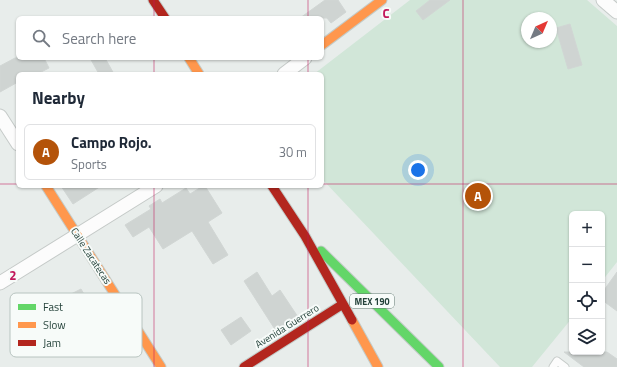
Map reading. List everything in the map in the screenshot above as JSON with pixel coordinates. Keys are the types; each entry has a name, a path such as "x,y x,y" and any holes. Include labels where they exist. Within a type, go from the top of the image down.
{"main road":[{"path":"153,0 163,16"},
{"path":"324,44 382,0"},
{"path":"191,60 199,72"},
{"name":"Calle Zacatecas","path":"47,188 114,293"},
{"name":"MEX 190","path":"273,188 305,236 378,367"},
{"name":"MEX 190","path":"305,236 439,367"},
{"name":"Avenida Guerrero","path":"244,367 343,304"},
{"name":"Calle Zacatecas","path":"142,337 161,367"}],"street":[{"path":"603,0 617,12"},
{"path":"287,72 302,60"},
{"path":"2,122 16,141"},
{"path":"0,282 153,188"}],"lane":[{"path":"553,367 557,361 565,367"}],"green space":[{"path":"410,0 587,0 617,26 617,262 605,277 605,211 569,211 569,322 532,367 500,367 324,181 324,72 317,72"}],"building":[{"path":"325,0 338,0 346,12 331,23 327,18 324,18 324,16 303,16"},
{"path":"430,0 450,0 423,20 416,11"},
{"path":"570,24 582,65 568,69 557,28"},
{"path":"16,58 16,60 45,60 49,68 41,72 16,72 16,83 0,92 0,66"},
{"path":"91,60 106,60 113,72 98,72"},
{"path":"62,188 98,188 73,204"},
{"path":"186,188 190,194 200,188 206,188 222,213 208,222 228,255 213,264 192,231 163,249 149,227 133,237 125,225 151,209 149,206 160,199 162,203"},
{"path":"257,272 272,296 280,290 298,317 276,331 244,281"},
{"path":"617,272 617,311 605,302 605,289"},
{"path":"81,289 83,293 73,293"},
{"path":"241,317 251,331 231,345 221,330"},
{"path":"564,352 569,352 569,355 605,355 605,352 607,352 617,359 617,367 584,367"}],"traffic: fast":[{"path":"321,251 439,367"}],"traffic: slow":[{"path":"324,44 382,0"},
{"path":"190,60 198,72"},
{"path":"47,188 114,293"},
{"path":"352,320 378,367"},
{"path":"142,337 161,367"}],"traffic: jam":[{"path":"153,0 164,16"},
{"path":"273,188 305,236 352,320"},
{"path":"244,367 343,304"}],"place":[{"name":"Campo Rojo.","path":"478,196"}]}
